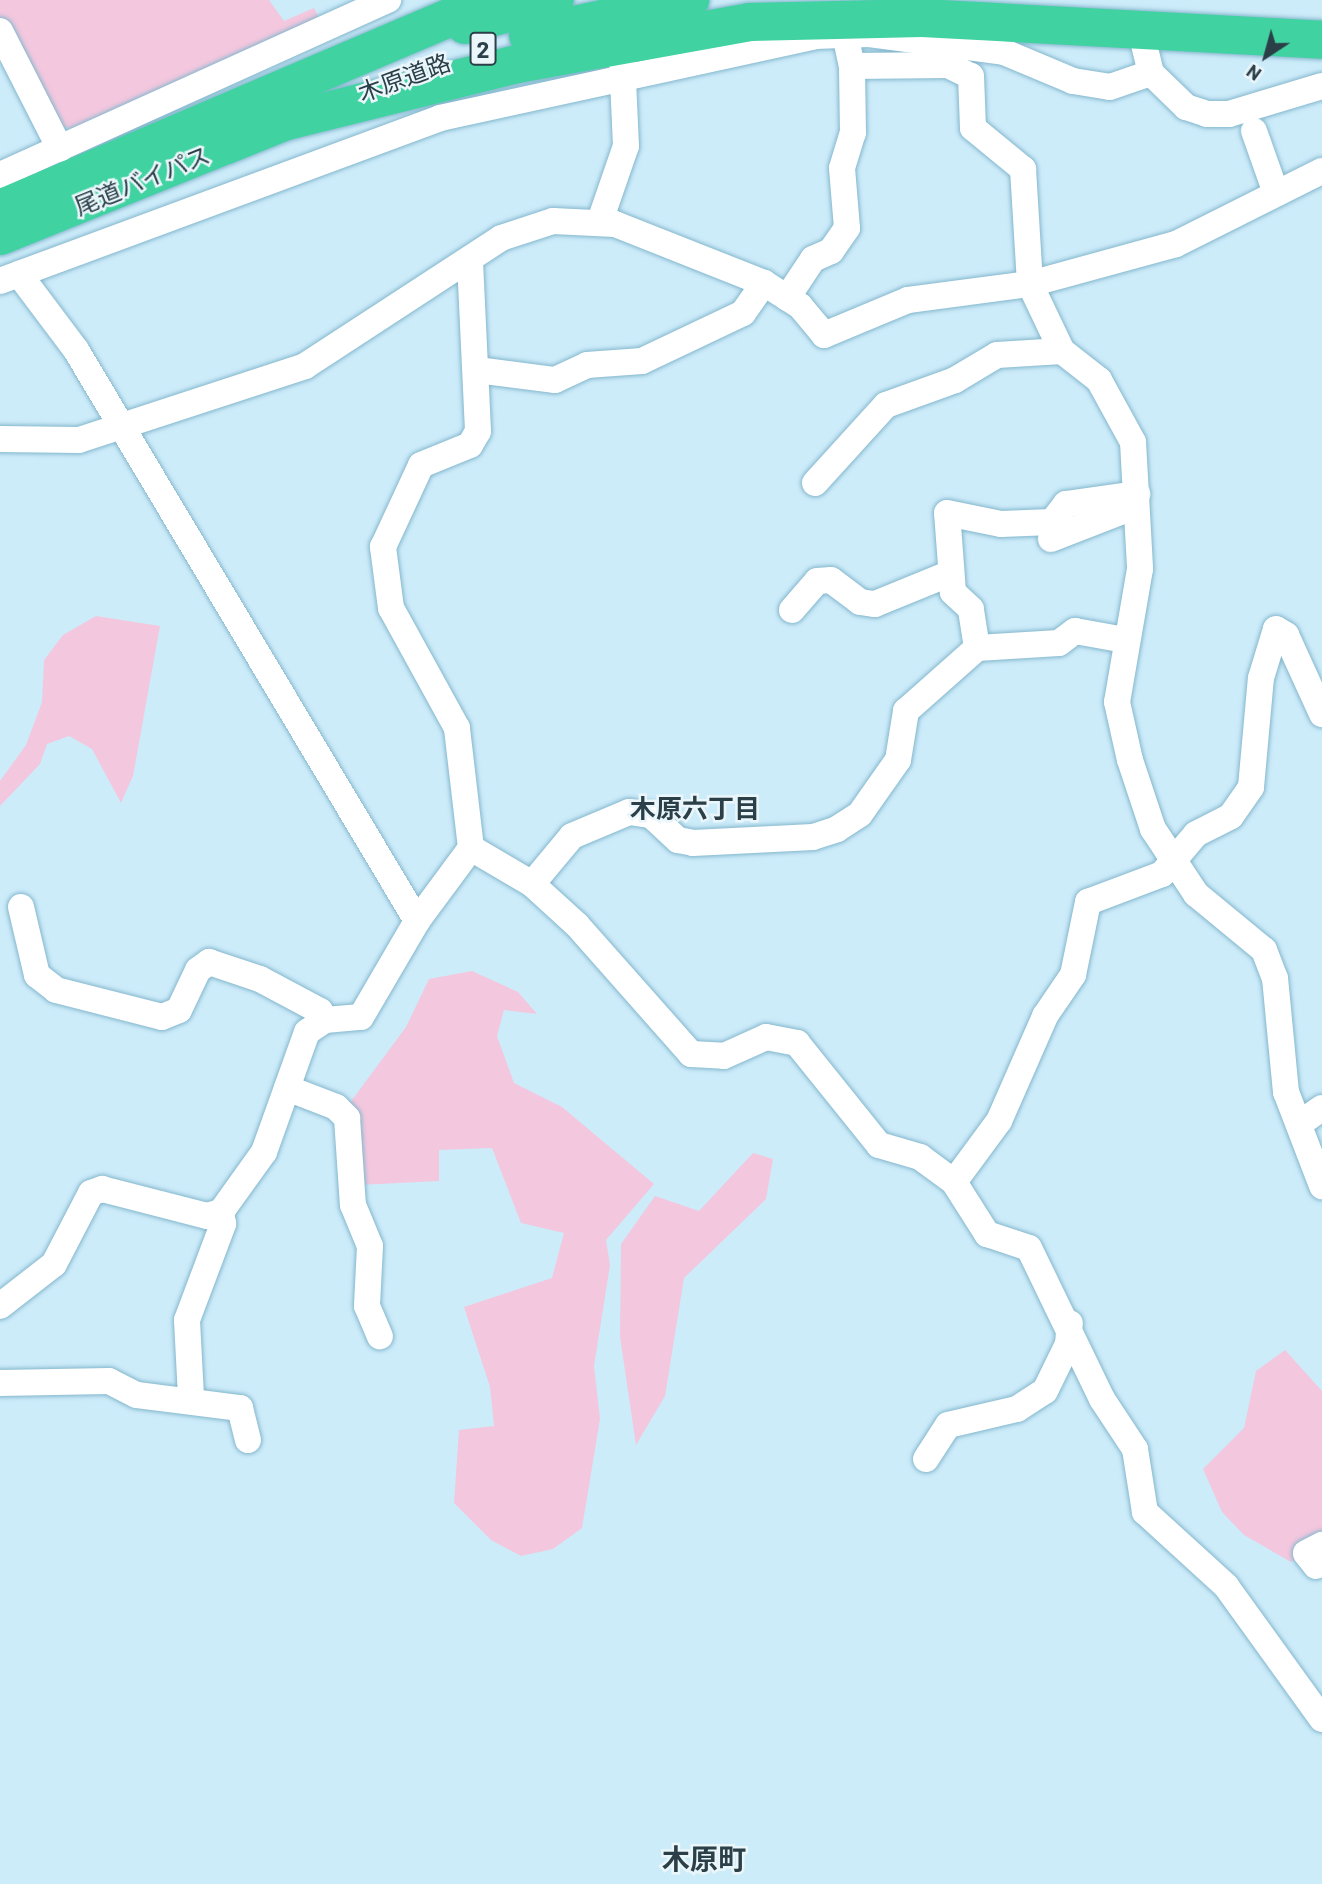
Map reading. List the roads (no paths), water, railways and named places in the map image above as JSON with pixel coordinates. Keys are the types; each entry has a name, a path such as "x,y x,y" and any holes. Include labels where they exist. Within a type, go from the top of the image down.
{"highway":[{"name":"2","path":"277,108 491,0"},
{"name":"木原道路","path":"277,108 397,46 555,0"},
{"name":"木原道路","path":"277,108 520,38 690,0"},
{"path":"277,108 750,22 828,16 1144,14 1322,40"},
{"name":"尾道バイパス","path":"0,209 277,108"},
{"name":"尾道バイパス","path":"0,236 277,108"}],"street":[{"path":"0,175 388,0"},
{"path":"1144,14 1151,73 1186,107 1207,114 1229,114 1322,86"},
{"path":"0,31 60,149"},
{"path":"417,921 76,349 10,277 357,145 623,65 845,34 1004,52 1073,81 1110,87 1151,73"},
{"path":"787,298 813,259 831,251 847,228 842,169 853,133 852,66 845,34"},
{"path":"600,221 626,146 623,65"},
{"path":"852,66 948,65 971,76 972,128 1023,169 1030,284 1062,351 1099,380 1133,442 1140,569 1125,640 1117,702 1153,829 1211,911 1264,950 1275,978 1286,1092 1322,1186"},
{"path":"1254,131 1276,194"},
{"path":"0,439 79,440 305,366 470,260 500,237 553,221 600,221 764,283 787,298 824,335 908,300 1030,284 1176,244 1322,171"},
{"path":"0,1306 54,1264 91,1193 102,1189 207,1216 221,1212 264,1152 307,1032 326,1020 361,1017 417,921 471,848 457,727 391,608 383,547 421,465 470,445 478,431 470,260"},
{"path":"477,370 555,380 587,365 642,360 734,319 764,283"},
{"path":"815,483 886,405 955,380 997,355 1062,351"},
{"path":"1051,539 1138,500"},
{"path":"977,648 971,609 953,592 947,513 1001,524 1052,522 1066,504 1138,500"},
{"path":"792,610 817,581 831,580 860,602 875,604 951,573"},
{"path":"954,1182 999,1121 1045,1016 1073,975 1088,902 1177,863 1196,834 1231,816 1251,787 1261,678 1276,629 1286,635 1322,714"},
{"path":"531,884 572,836 629,812 651,815 678,840 693,843 813,837 837,829 860,814 898,760 906,711 977,648 1059,643 1074,631 1125,640"},
{"path":"471,848 531,884 633,983 691,1054 724,1056 766,1037 797,1043 878,1145 920,1157 954,1182 987,1234 1030,1248 1070,1323 1102,1399 1135,1449 1145,1512 1226,1587 1322,1719"},
{"path":"22,906 37,975 57,990 162,1017 179,1010 198,970 209,962 260,979 320,1011 326,1020"},
{"path":"287,1088 336,1107 347,1118 353,1205 370,1246 367,1306 380,1336"},
{"path":"1299,1124 1322,1108"},
{"path":"191,1397 187,1320 223,1224 221,1212"},
{"path":"926,1459 948,1424 1017,1409 1045,1391 1068,1344 1070,1323"},
{"path":"0,1383 109,1381 137,1395 191,1397 240,1408 248,1440"}],"district":[{"name":"木原六丁目","path":"695,808"},
{"name":"木原町","path":"704,1858"}]}
